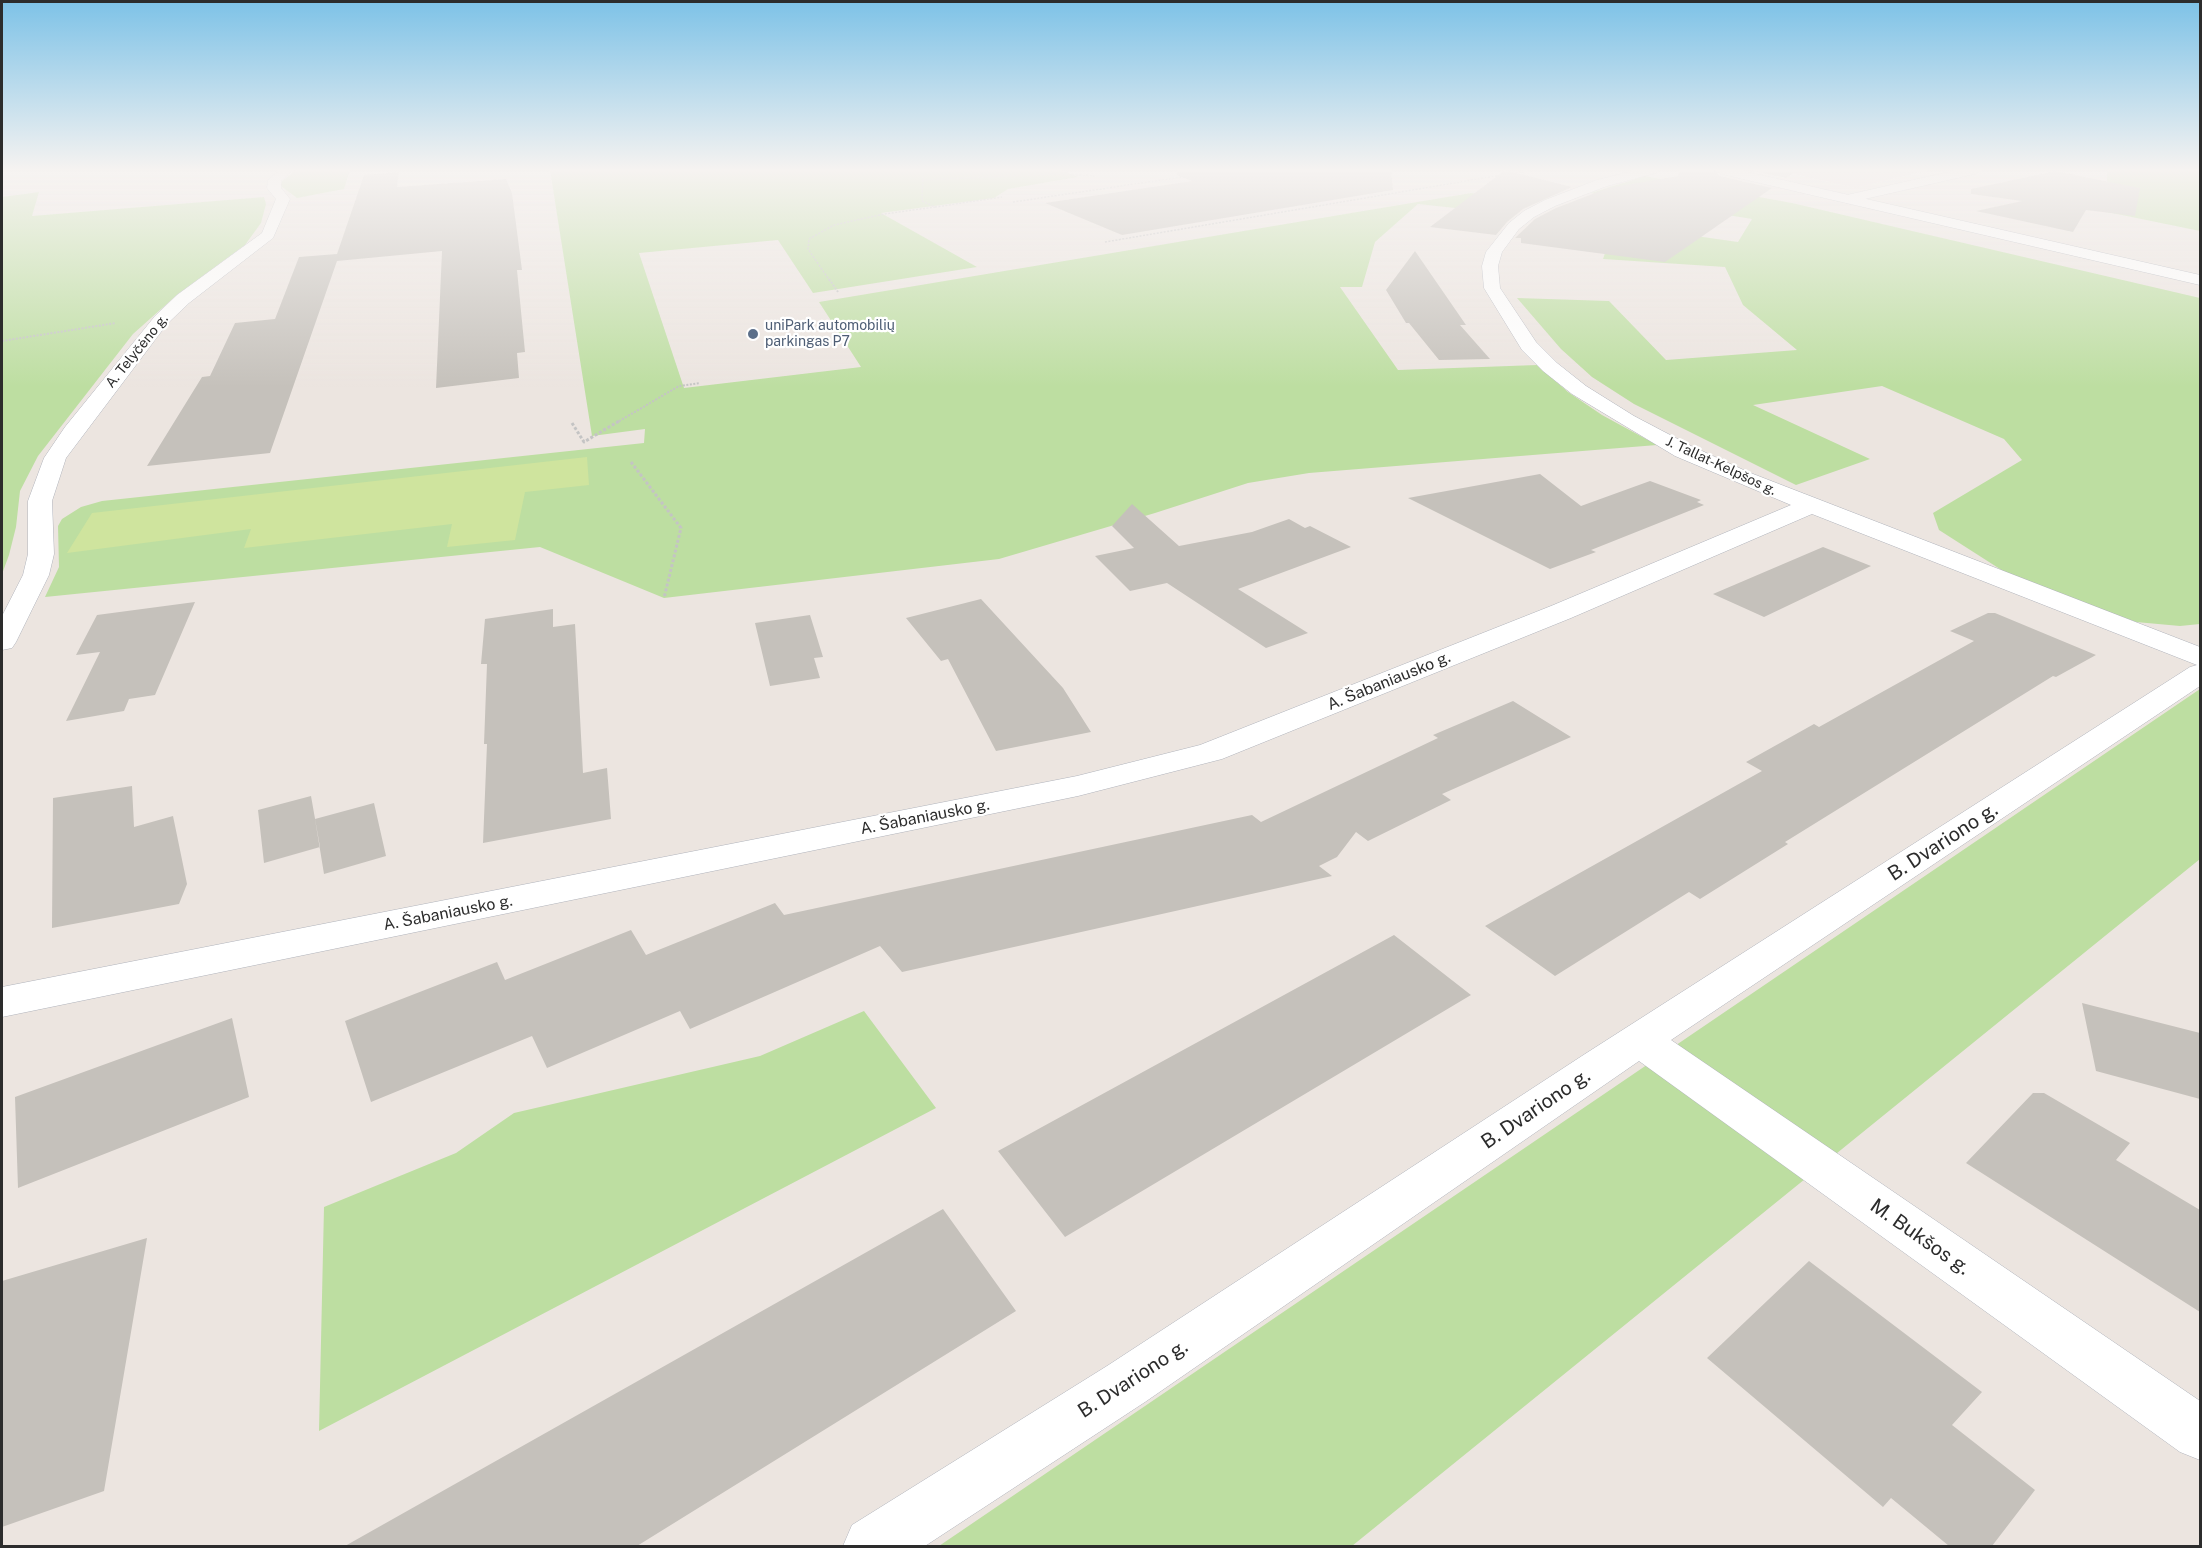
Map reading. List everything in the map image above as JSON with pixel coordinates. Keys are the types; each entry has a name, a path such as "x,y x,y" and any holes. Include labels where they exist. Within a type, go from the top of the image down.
{"street":[{"name":"A. Telyčėno g.","path":"2,642 36,575 41,554 40,501 55,458 166,315 183,299 258,242"},
{"name":"J. Tallat-Kelpšos g.","path":"1502,242 1494,252 1490,266 1492,288 1505,312 1529,346 1550,367 1579,390 1683,451 1810,506 2200,660"},
{"path":"2035,242 2200,280"},
{"name":"A. Šabaniausko g.","path":"2,1002 1067,789 1211,752 1561,612 1810,506"},
{"name":"B. Dvariono g.","path":"873,1546 1126,1384 1640,1040 2200,660"},
{"name":"M. Bukšos g.","path":"1640,1040 2200,1433"}],"path":[{"path":"809,242 808,249 838,292"},
{"path":"2,341 166,315"},
{"path":"572,423 584,442 680,386 700,382"},
{"path":"631,462 681,528 664,598"}],"green space":[{"path":"2,242 247,242 178,294 133,334 38,456 20,491 16,527 2,574"},
{"path":"561,242 754,242 639,253 684,388 861,367 819,302 1176,242 1375,242 1362,287 1340,287 1398,370 1537,365 1568,392 1602,415 1657,445 1309,473 1248,483 999,559 664,598 540,547 45,597 59,567 58,526 62,519 81,507 102,501 644,443 645,429 592,436"},
{"path":"779,242 933,242 977,267 813,293"},
{"path":"1611,242 1961,242 2200,298 2200,624 2180,626 2136,622 2014,578 1939,530 1933,513 2022,460 2004,439 1882,386 1753,405 1870,459 1796,485 1634,404 1592,377 1561,349 1517,298 1609,301 1666,360 1797,350 1743,305 1725,267 1603,259"},
{"path":"587,457 589,485 525,492 515,540 447,547 452,524 244,548 251,529 67,553 92,513"},
{"path":"2200,689 2200,859 1352,1546 939,1546"},
{"path":"864,1011 936,1108 319,1431 324,1207 456,1153 514,1113 760,1056"}],"building":[{"path":"341,242 518,242 522,270 517,270 525,352 517,353 519,378 436,388 442,251 337,261 270,453 147,466 202,377 210,376 235,323 275,319 299,257 337,254"},
{"path":"1521,242 1694,242 1665,262"},
{"path":"1415,251 1466,325 1460,325 1490,359 1439,360 1409,323 1406,323 1386,290"},
{"path":"1540,474 1581,506 1650,481 1701,500 1697,502 1704,505 1591,550 1596,552 1550,569 1408,498"},
{"path":"1132,504 1179,546 1252,532 1289,519 1305,528 1310,526 1351,547 1238,589 1308,633 1266,648 1167,583 1130,591 1095,556 1134,548 1112,526"},
{"path":"1823,547 1871,566 1764,617 1713,594"},
{"path":"981,599 1063,688 1091,732 996,751 948,659 941,661 906,618"},
{"path":"195,602 155,695 129,699 124,711 66,721 100,652 76,655 97,615"},
{"path":"553,609 553,627 575,624 583,773 607,768 611,819 483,843 487,664 481,664 485,619"},
{"path":"1988,613 1995,613 2096,655 2056,677 2053,676 1785,842 1788,844 1700,899 1689,892 1555,976 1485,926 1762,771 1746,762 1814,724 1819,727 1974,641 1950,631"},
{"path":"810,615 823,657 814,658 820,678 770,686 755,623"},
{"path":"1513,701 1571,737 1442,794 1451,800 1368,841 1356,832 1337,857 1319,866 1332,876 902,972 880,946 690,1029 680,1011 547,1068 532,1036 371,1102 345,1021 497,962 505,980 631,930 646,955 775,903 784,915 1252,815 1261,822 1438,738 1433,735"},
{"path":"132,786 134,827 173,816 187,884 179,904 52,928 53,798"},
{"path":"311,796 320,847 264,863 258,810"},
{"path":"374,803 386,856 324,874 315,819"},
{"path":"1394,935 1471,995 1065,1237 998,1151"},
{"path":"2082,1003 2200,1033 2200,1099 2096,1071"},
{"path":"232,1018 249,1097 18,1188 15,1097"},
{"path":"2033,1093 2044,1093 2130,1143 2116,1160 2200,1210 2200,1312 1966,1163"},
{"path":"943,1209 1016,1311 637,1546 345,1546"},
{"path":"147,1238 104,1491 2,1527 2,1281"},
{"path":"1809,1261 1982,1392 1952,1425 2035,1490 1992,1546 1949,1546 1891,1498 1883,1507 1707,1358"}],"place":[{"name":"uniPark automobilių parkingas P7","path":"753,334"}]}
